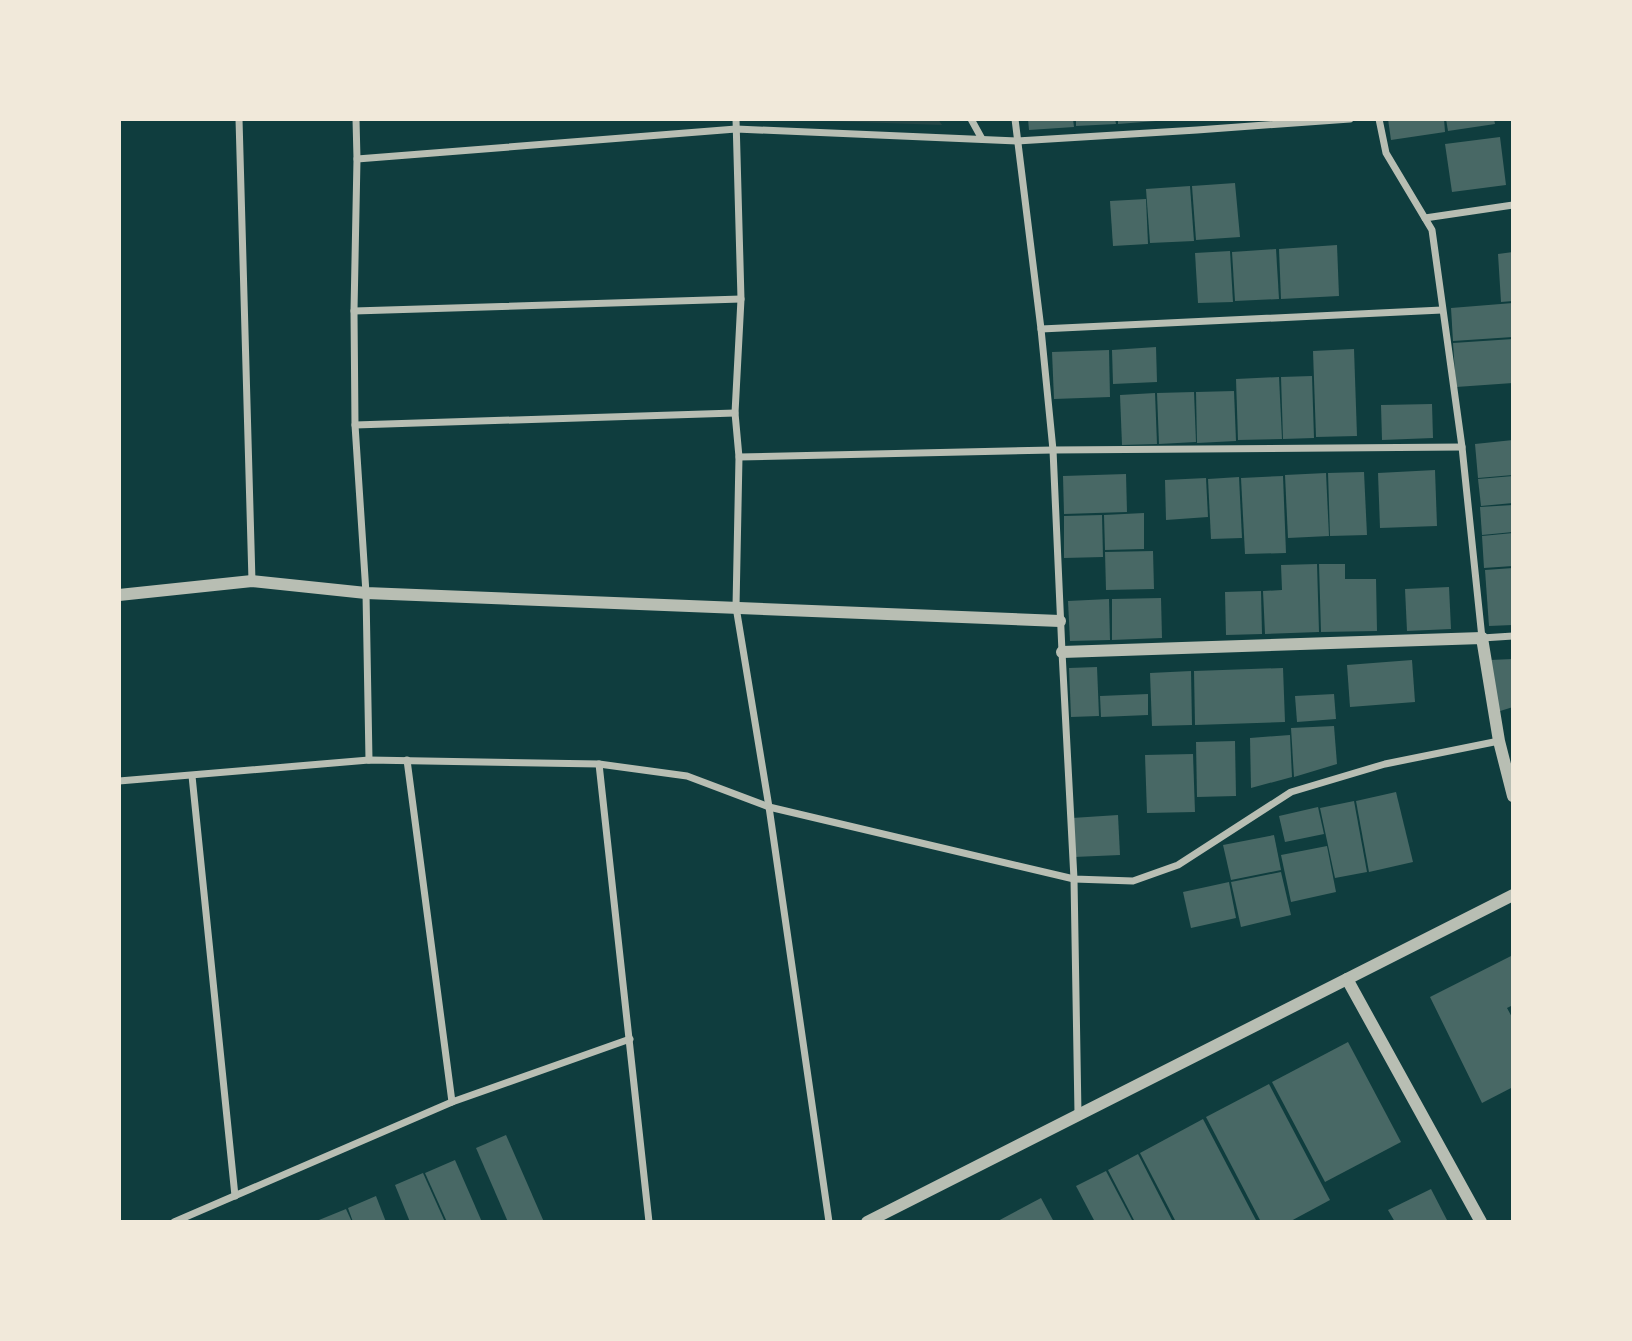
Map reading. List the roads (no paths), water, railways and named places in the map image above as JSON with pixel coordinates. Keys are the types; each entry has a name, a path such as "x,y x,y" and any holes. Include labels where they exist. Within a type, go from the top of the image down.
{"street":[{"path":"239,119 252,581"},
{"path":"356,119 355,425 366,593 369,760"},
{"path":"736,119 741,299 735,413 739,457 736,607 769,807 829,1222"},
{"path":"971,119 982,139"},
{"path":"1015,119 1053,450 1074,879 1078,1114"},
{"path":"357,159 736,129 1017,141 1350,119"},
{"path":"1378,119 1385,153 1432,230 1462,447 1482,638 1499,741 1513,796"},
{"path":"1425,218 1513,205"},
{"path":"354,311 741,299"},
{"path":"1041,329 1442,310"},
{"path":"355,425 735,413"},
{"path":"739,457 1053,450 1462,447"},
{"path":"119,595 252,581 366,593 1060,621"},
{"path":"1062,652 1513,636"},
{"path":"119,781 369,760 599,764 687,776 769,807 1074,879 1133,881 1178,865 1290,792 1385,764 1499,741"},
{"path":"407,760 452,1102"},
{"path":"599,764 649,1222"},
{"path":"192,776 235,1196"},
{"path":"867,1222 1513,895"},
{"path":"1347,979 1481,1222"},
{"path":"174,1222 452,1102 630,1040"}]}
